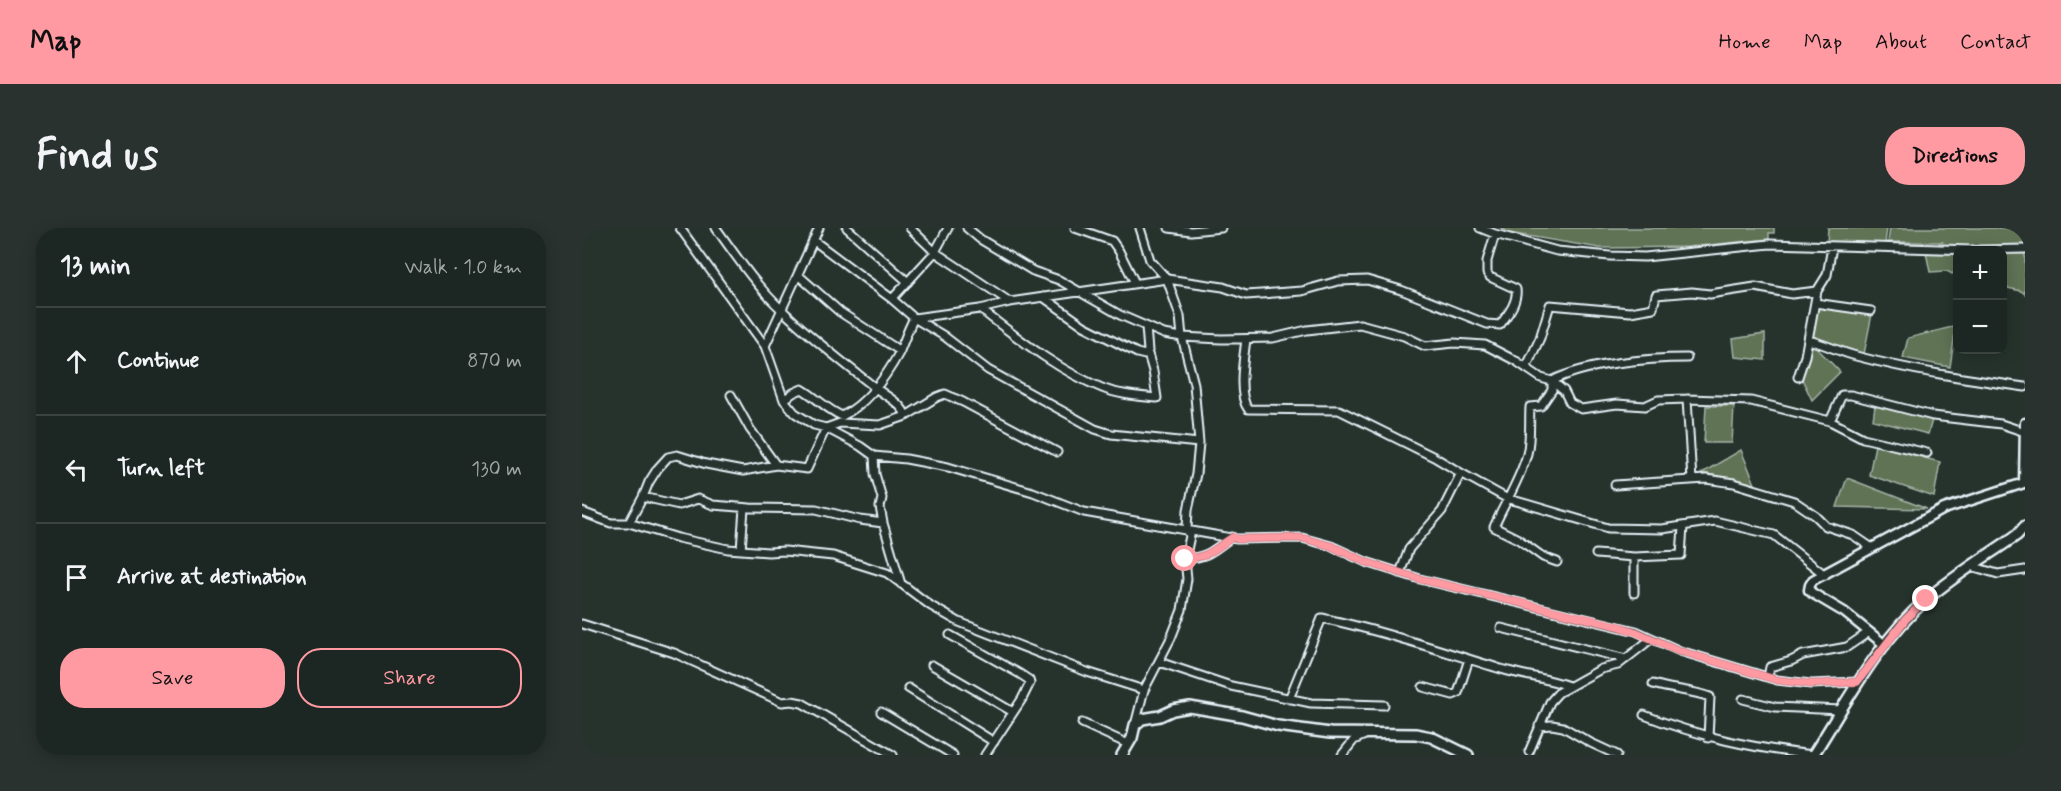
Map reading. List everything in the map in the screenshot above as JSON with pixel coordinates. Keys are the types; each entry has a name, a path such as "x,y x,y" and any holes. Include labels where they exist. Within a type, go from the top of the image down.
{"main road":[{"path":"1813,755 1857,682 1905,620 1926,599 2017,535 2025,526"},
{"path":"1122,755 1135,725 1142,718 1160,716 1173,710 1190,707 1242,716 1285,727 1330,733 1416,734 1431,737 1468,755"}],"street":[{"path":"680,228 765,346 784,400 795,413 814,425 826,428 860,446 874,456 948,467 1033,492 1084,512 1237,539 1302,538 1331,546 1366,562 1400,573 1618,626 1680,651 1768,677 1799,683 1857,682"},
{"path":"716,228 755,281 782,310 875,388 894,400 906,416"},
{"path":"765,346 819,228"},
{"path":"847,228 908,282"},
{"path":"910,228 935,252 1010,302"},
{"path":"892,299 935,252 948,228"},
{"path":"967,228 980,239 1023,265 1059,280 1120,315 1164,334 1182,338 1273,338 1307,330 1360,324 1404,336 1425,346 1454,343 1485,345 1541,378 1552,381 1564,391 1570,403 1581,409 1617,404 1645,406 1658,400 1750,401 1830,421 1863,438 1927,453"},
{"path":"1075,228 1112,241 1135,283"},
{"path":"1135,725 1144,690 1182,610 1187,579 1185,559 1190,536 1187,529 1188,510 1197,474 1199,443 1194,384 1182,338 1180,316 1167,279 1150,260 1140,228"},
{"path":"1169,228 1191,231 1221,228"},
{"path":"1480,228 1557,251 1610,256 1645,257 1770,244 1953,250"},
{"path":"914,318 1167,279 1215,286 1246,295 1302,291 1338,281 1367,280 1401,290 1486,324 1500,325 1509,313 1517,295 1516,289 1490,277 1487,273 1487,261 1495,234"},
{"path":"813,240 914,318 944,336 988,370 1095,429 1111,434 1199,443"},
{"path":"1798,377 1817,291 1827,275 1832,247"},
{"path":"2007,249 2025,249"},
{"path":"798,275 840,312 900,351"},
{"path":"1526,368 1540,338 1551,305 1630,312 1653,308 1656,295 1692,292 1710,294 1755,287 1792,294 1817,291"},
{"path":"1043,297 1084,326 1137,353 1145,356 1148,354"},
{"path":"1815,303 1871,311"},
{"path":"980,309 1034,350 1101,388 1126,395 1157,398 1148,354 1146,327"},
{"path":"784,400 802,389 834,413 842,416 850,412 875,388 888,371 900,351 914,318"},
{"path":"1246,339 1243,403 1248,409 1339,410 1434,457 1506,498 1608,528 1662,529 1715,521 1727,522 1746,530 1774,534 1825,574"},
{"path":"1808,340 1878,362 1953,377 2025,387"},
{"path":"1552,381 1565,374 1601,366 1659,358 1687,358"},
{"path":"1552,381 1552,390 1541,406 1530,407 1531,432 1527,454 1517,482 1506,498 1494,527 1518,539 1543,557 1557,561"},
{"path":"629,523 649,482 668,457 677,455 706,464 743,471 776,465 807,469 826,428 840,423 880,425 906,416 945,394 1057,452"},
{"path":"731,395 750,429 776,465"},
{"path":"1830,421 1842,395 1851,395 1932,416 2001,424 2025,432"},
{"path":"1687,399 1692,480"},
{"path":"1885,645 1844,612 1816,596 1809,590 1811,582 1944,509 2024,483 2025,423"},
{"path":"874,456 875,474 882,498 880,507 883,523 901,584"},
{"path":"1400,573 1409,549 1442,511 1461,473"},
{"path":"1615,485 1706,479 1734,483 1794,501 1826,526 1853,535 1872,548"},
{"path":"643,497 679,505 698,499 713,505 744,508 816,509 883,523"},
{"path":"741,550 744,508"},
{"path":"582,512 610,523 629,523 678,538 741,550 785,551 833,556 887,573 959,622 1087,672 1144,690"},
{"path":"1596,554 1634,557 1682,555 1683,526"},
{"path":"1185,559 1213,552 1233,537"},
{"path":"1634,557 1634,593"},
{"path":"1971,566 1998,574 2025,570"},
{"path":"1289,699 1322,618 1371,629 1505,670 1569,686"},
{"path":"582,624 674,653 782,702 802,703 893,755"},
{"path":"1501,628 1626,659"},
{"path":"1768,677 1770,667 1775,664 1847,648 1869,632"},
{"path":"950,635 1029,680 1028,688 985,755"},
{"path":"1529,752 1550,702 1558,693 1601,669 1618,665 1651,639"},
{"path":"1423,687 1453,695 1458,693 1469,659"},
{"path":"1159,662 1231,686 1289,699 1311,703 1384,705"},
{"path":"932,665 1013,712"},
{"path":"1653,684 1697,692 1710,697 1708,738"},
{"path":"908,688 994,742"},
{"path":"1743,699 1775,707 1841,710"},
{"path":"882,712 953,755"},
{"path":"1644,715 1708,738 1813,755"},
{"path":"1082,723 1128,744"},
{"path":"1539,726 1563,727 1617,755"},
{"path":"1342,755 1354,740 1370,733"}],"green space":[{"path":"1501,228 1774,228 1774,233 1769,233 1769,239 1688,247 1600,248 1509,233"},
{"path":"1828,228 1887,228 1885,243 1827,242"},
{"path":"1890,228 2025,228 2025,294 2007,288 2007,246 1953,246 1952,274 1947,271 1930,272 1926,252 1942,242 1888,242"},
{"path":"1818,306 1872,314 1864,354 1812,339"},
{"path":"1953,327 1950,367 1903,358 1908,338"},
{"path":"1765,334 1765,360 1735,357 1733,339"},
{"path":"1813,344 1840,372 1812,400 1801,377"},
{"path":"1706,406 1734,406 1732,443 1704,443"},
{"path":"1875,406 1932,420 1928,434 1873,420"},
{"path":"1875,445 1940,462 1934,497 1869,475"},
{"path":"1741,450 1755,484 1702,473"},
{"path":"1847,478 1927,509 1837,507"}],"route":[{"path":"1185,559 1213,552 1233,537 1237,539 1302,538 1331,546 1366,562 1420,579 1618,626 1680,651 1777,680 1811,684 1857,682 1905,620 1926,599"}]}
